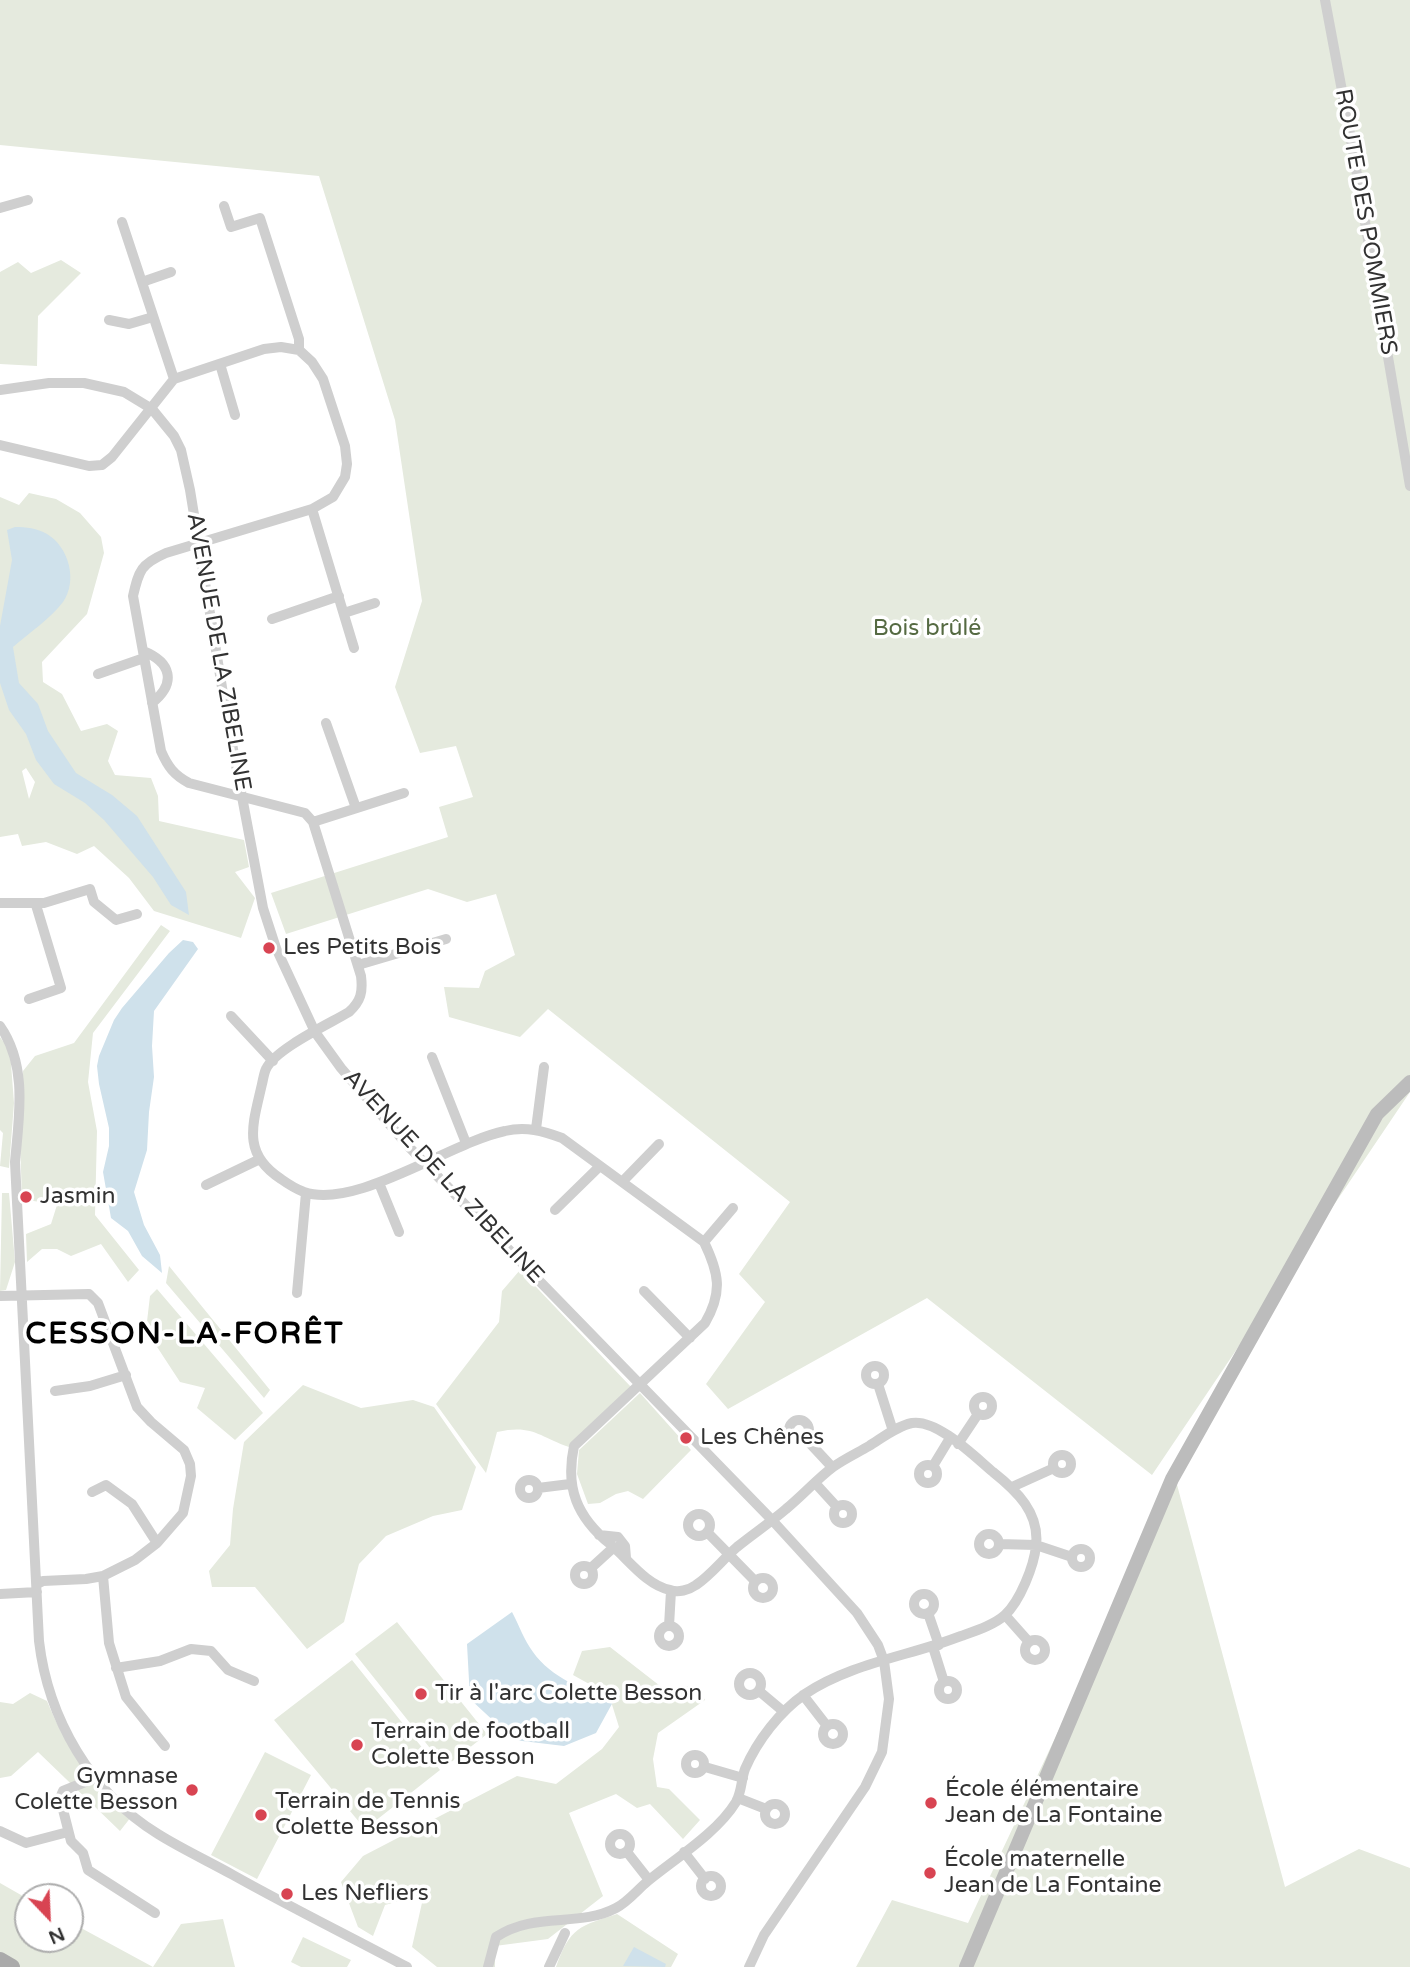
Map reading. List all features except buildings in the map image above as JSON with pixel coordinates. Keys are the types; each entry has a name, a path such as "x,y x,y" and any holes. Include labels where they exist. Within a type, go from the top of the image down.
{"main road":[{"path":"966,1967 1172,1479 1377,1114 1410,1082"},
{"path":"0,1960 12,1967"}],"street":[{"name":"ROUTE DES POMMIERS","path":"1325,0 1410,486"},
{"path":"0,208 28,200"},
{"path":"224,206 231,227 260,218 299,339 299,350"},
{"path":"122,222 174,379"},
{"path":"142,282 171,272"},
{"path":"109,320 129,324 153,317"},
{"path":"0,445 89,466 102,465 112,457 174,379 264,349 281,347 299,350 312,362 323,379 345,446 347,464 345,477 333,497 312,509 198,542 150,560 139,571 133,596 161,751 168,767 189,783 305,813 313,822 358,965 363,991 357,1004 281,1052 266,1068 254,1119 253,1140 258,1160 275,1175 306,1193 322,1194 349,1191 379,1183 466,1143 507,1130 537,1129 562,1138 704,1241 714,1263 718,1285 714,1308 705,1323 574,1446 570,1484 583,1514 599,1535 645,1576 671,1591 683,1591 695,1586 832,1467 911,1423 928,1423 954,1441 1012,1487 1034,1515 1036,1545 1024,1587 1005,1615 979,1629 936,1646 829,1680 803,1695 784,1712 758,1745 743,1773 738,1798 719,1823 616,1908 584,1918 542,1920 512,1927 496,1937 488,1967"},
{"path":"220,364 235,415"},
{"name":"AVENUE DE LA ZIBELINE","path":"0,390 49,383 83,383 124,391 152,409 164,422 181,450 190,488 242,798 267,920 276,948 315,1032 374,1109 772,1520 857,1613 878,1645 884,1661 889,1699 883,1752 865,1787 764,1935 749,1967"},
{"path":"312,509 354,648"},
{"path":"272,619 338,596"},
{"path":"344,613 375,603"},
{"path":"98,674 144,654 157,656 167,668 167,684 162,695 152,703"},
{"path":"326,723 356,808"},
{"path":"313,822 404,793"},
{"path":"0,903 36,905 90,890 94,902 116,920 137,914"},
{"path":"29,999 61,988 36,905"},
{"path":"358,965 446,939"},
{"path":"230,1016 273,1061"},
{"path":"0,1026 15,1053 19,1080 20,1104 15,1162 25,1394 40,1652 48,1689 70,1739 95,1778 117,1802 158,1834 407,1967"},
{"path":"432,1057 466,1143"},
{"path":"537,1129 544,1067"},
{"path":"623,1181 659,1144"},
{"path":"206,1185 258,1160"},
{"path":"555,1210 600,1166"},
{"path":"379,1183 399,1232"},
{"path":"297,1293 306,1193"},
{"path":"704,1241 733,1208"},
{"path":"644,1291 690,1338"},
{"path":"0,1296 89,1294 98,1303 137,1406 151,1422 184,1450 190,1464 191,1476 183,1513 157,1543 135,1560 103,1576 43,1581 37,1588 0,1594"},
{"path":"55,1391 90,1386 125,1375"},
{"path":"878,1384 893,1431"},
{"path":"933,1466 978,1414"},
{"path":"805,1438 832,1467"},
{"path":"1012,1487 1054,1468"},
{"path":"816,1483 837,1507"},
{"path":"538,1488 570,1484"},
{"path":"92,1492 106,1485 132,1504 157,1543"},
{"path":"707,1532 755,1581"},
{"path":"599,1535 618,1537 625,1546 626,1558"},
{"path":"999,1544 1036,1545 1072,1557"},
{"path":"591,1568 614,1547"},
{"path":"103,1576 109,1643 126,1697 165,1746"},
{"path":"669,1626 671,1591"},
{"path":"928,1613 944,1682"},
{"path":"1005,1615 1029,1642"},
{"path":"116,1668 160,1661 191,1649 211,1651 228,1670 254,1681"},
{"path":"759,1691 784,1712"},
{"path":"803,1695 827,1726"},
{"path":"705,1767 743,1778"},
{"path":"95,1778 63,1791 60,1798 71,1841 83,1853 88,1870 155,1913"},
{"path":"738,1798 766,1809"},
{"path":"0,1831 26,1843 68,1832"},
{"path":"627,1852 649,1880"},
{"path":"684,1852 705,1879"},
{"path":"550,1967 565,1933"}],"green space":[{"name":"Bois brûlé","path":"0,0 1410,0 1410,1092 1152,1475 927,1298 728,1409 706,1384 765,1302 739,1274 790,1202 548,1009 520,1037 449,1017 444,987 479,988 485,971 515,955 496,894 467,902 428,889 286,934 271,893 448,837 439,807 473,797 456,746 420,753 395,687 422,601 395,420 319,176 0,145"},
{"path":"61,260 81,273 38,316 37,366 0,364 0,272 18,262 31,273"},
{"path":"29,493 56,499 80,513 101,537 104,553 87,614 42,662 43,682 62,694 81,731 107,724 118,731 108,761 115,775 151,778 158,796 159,821 244,840 249,867 235,872 255,898 241,938 154,911 129,878 94,846 77,854 46,842 22,846 18,834 0,837 0,497 19,505","holes":["26,768 35,782 29,799 22,771"]},
{"path":"161,925 170,931 93,1033 88,1082 97,1131 95,1215 139,1270 128,1282 101,1244 71,1256 57,1249 42,1249 27,1262 26,1234 51,1224 57,1205 22,1199 20,1141 23,1071 35,1056 74,1043"},
{"path":"0,1037 10,1051 14,1103 9,1168 0,1166 3,1133 0,1130"},
{"path":"2,1193 9,1193 15,1262 6,1290 0,1291"},
{"path":"169,1266 270,1390 264,1398 166,1283"},
{"path":"520,1270 631,1387 569,1447 527,1430 497,1432 486,1473 436,1404 499,1322 502,1291"},
{"path":"157,1289 263,1413 235,1440 197,1408 205,1388 180,1382 146,1330 150,1296"},
{"path":"303,1385 361,1408 413,1400 434,1407 476,1467 462,1510 433,1516 386,1536 359,1564 344,1622 307,1649 255,1587 212,1587 209,1571 230,1545 244,1442"},
{"path":"640,1393 691,1450 643,1499 628,1491 600,1503 588,1504 577,1474 579,1450"},
{"path":"1176,1481 1285,1887 1359,1849 1410,1868 1410,1967 856,1967 892,1900 968,1923"},
{"name":"Tir à l'arc Colette Besson","path":"397,1622 487,1734 445,1767 355,1654"},
{"path":"610,1647 664,1689 696,1685 705,1700 658,1733 653,1759 657,1787 669,1789 700,1820 683,1839 650,1804 637,1808 616,1794 569,1813 603,1896 548,1939 495,1946 495,1967 437,1967 412,1947 424,1894 385,1905 373,1936 358,1927 341,1882 363,1856 517,1776 556,1784 602,1749 619,1727 609,1695 573,1675 582,1651"},
{"name":"Terrain de football Colette Besson","path":"352,1660 440,1770 365,1829 274,1720"},
{"path":"30,1693 47,1701 81,1765 103,1791 131,1817 120,1831 38,1752 11,1776 0,1778 0,1702 13,1704"},
{"name":"Terrain de Tennis Colette Besson","path":"265,1752 311,1775 257,1879 211,1855"},
{"path":"0,1883 14,1891 14,1953 84,1953 84,1930 153,1967 0,1967"},
{"path":"617,1914 678,1954 671,1967 556,1967 566,1944 578,1930"},
{"path":"223,1919 235,1967 153,1967 181,1924"},
{"path":"303,1937 351,1960 347,1967 301,1967 291,1962"}],"shaded area":[{"path":"15,527 39,530 55,540 66,556 70,575 68,594 63,602 13,647 19,683 38,704 48,731 76,773 112,795 137,816 186,892 189,915 171,905 153,877 104,820 85,803 54,784 36,760 26,734 9,710 0,683 0,626 12,560 7,530"},
{"path":"183,940 193,942 198,949 154,1011 154,1077 147,1150 134,1192 144,1225 160,1255 162,1273 142,1256 128,1231 111,1218 103,1172 109,1146 109,1128 97,1066 114,1020 122,1008"},
{"path":"512,1612 540,1661 569,1682 613,1702 596,1733 564,1746 514,1740 470,1699 467,1644"},
{"path":"634,1947 666,1964 665,1967 623,1966"}],"place":[{"name":"Les Petits Bois","path":"269,948"},
{"name":"Jasmin","path":"26,1197"},
{"name":"Les Chênes","path":"686,1438"},
{"name":"Tir à l'arc Colette Besson","path":"421,1694"},
{"name":"Terrain de football Colette Besson","path":"357,1745"},
{"name":"Gymnase Colette Besson","path":"192,1790"},
{"name":"École élémentaire Jean de La Fontaine","path":"931,1803"},
{"name":"Terrain de Tennis Colette Besson","path":"261,1815"},
{"name":"École maternelle Jean de La Fontaine","path":"930,1873"},
{"name":"Les Nefliers","path":"287,1894"}],"district":[{"name":"CESSON-LA-FORÊT","path":"185,1335"}]}
